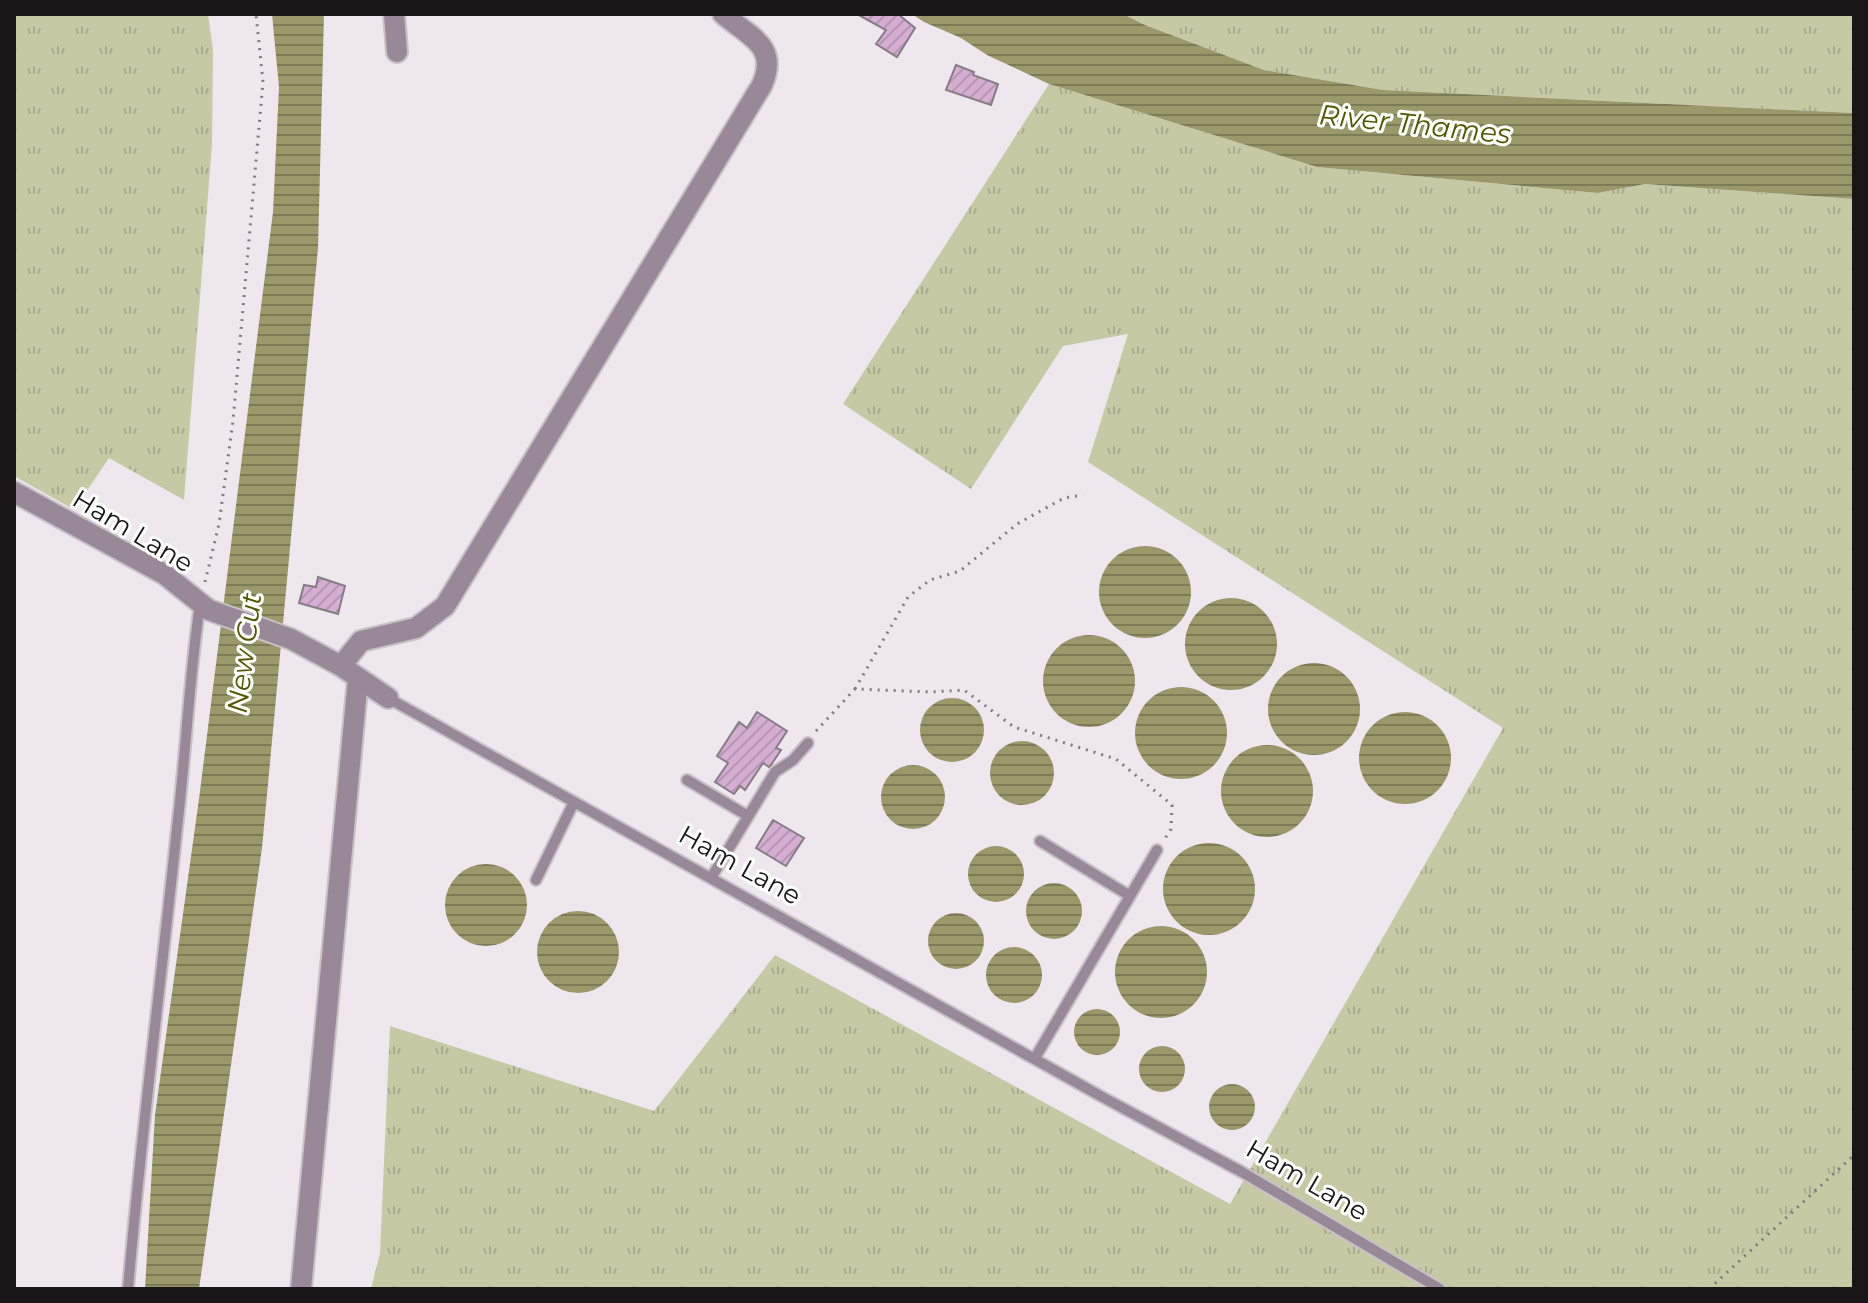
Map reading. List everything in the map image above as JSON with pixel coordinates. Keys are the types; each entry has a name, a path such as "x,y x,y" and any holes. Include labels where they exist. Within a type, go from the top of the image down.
{"street":[{"path":"394,14 397,52"},
{"path":"341,666 361,641 416,628 445,606 762,85 769,70 769,56 723,14"},
{"name":"Ham Lane","path":"14,492 164,574 204,607 291,639 341,666 388,698"},
{"path":"301,1289 358,678"}],"lane":[{"path":"128,1289 136,1187 178,824 192,659 204,607"},
{"name":"Ham Lane","path":"388,698 1242,1172 1440,1289"},
{"path":"711,878 775,772 793,760 808,743"},
{"path":"687,780 748,816"},
{"path":"536,880 574,802"},
{"path":"1040,841 1130,896"},
{"path":"1035,1058 1157,850"}],"path":[{"path":"204,607 233,421 263,82 256,14"},
{"path":"808,743 824,720 855,689 908,597 930,580 960,571 1017,524 1064,498 1083,495"},
{"path":"855,689 964,690 1014,727 1116,759 1172,805 1171,829 1157,850"},
{"path":"1709,1289 1854,1155"}],"green space":[{"path":"14,14 208,14 213,50 212,144 184,500 109,458 75,508 14,476"},
{"path":"1123,14 1854,14 1854,113 1383,90 1264,70"},
{"path":"1049,84 1317,167 1598,193 1645,184 1854,199 1854,1289 371,1289 380,1253 390,1026 654,1111 775,955 1230,1204 1503,728 1088,462 1128,334 1063,346 971,489 843,404"}],"water":[{"name":"New Cut","path":"272,14 324,14 318,248 262,848 199,1289 145,1289 155,1115 199,799 273,212 279,87"},
{"name":"River Thames","path":"912,14 1123,14 1264,70 1383,90 1854,113 1854,199 1645,184 1598,193 1317,167 1049,84"},
{"path":"1145,546 1163,550 1177,560 1187,574 1191,592 1187,610 1177,624 1163,634 1145,638 1127,634 1113,624 1103,610 1099,592 1103,574 1113,560 1127,550"},
{"path":"1231,598 1249,602 1263,612 1273,626 1277,644 1273,662 1263,676 1249,686 1231,690 1213,686 1199,676 1189,662 1185,644 1189,626 1199,612 1213,602"},
{"path":"1089,635 1107,639 1121,649 1131,663 1135,681 1131,699 1121,713 1107,723 1089,727 1071,723 1057,713 1047,699 1043,681 1047,663 1057,649 1071,639"},
{"path":"1314,663 1332,667 1346,677 1356,691 1360,709 1356,727 1346,741 1332,751 1314,755 1296,751 1282,741 1272,727 1268,709 1272,691 1282,677 1296,667"},
{"path":"1181,687 1199,691 1213,701 1223,715 1227,733 1223,751 1213,765 1199,775 1181,779 1163,775 1149,765 1139,751 1135,733 1139,715 1149,701 1163,691"},
{"path":"946,698 958,698 975,707 982,718 982,742 975,753 958,762 946,762 934,757 925,748 920,736 920,724 925,712 934,703"},
{"path":"1405,712 1423,716 1437,726 1447,740 1451,758 1447,776 1437,790 1423,800 1405,804 1387,800 1373,790 1363,776 1359,758 1363,740 1373,726 1387,716"},
{"path":"1016,741 1028,741 1045,750 1052,761 1052,785 1045,796 1028,805 1016,805 1004,800 995,791 990,779 990,767 995,755 1004,746"},
{"path":"1267,745 1285,749 1299,759 1309,773 1313,791 1309,809 1299,823 1285,833 1267,837 1249,833 1235,823 1225,809 1221,791 1225,773 1235,759 1249,749"},
{"path":"907,765 919,765 936,774 943,785 943,809 936,820 919,829 907,829 895,824 886,815 881,803 881,791 886,779 895,770"},
{"path":"1209,843 1227,847 1241,857 1251,871 1255,889 1251,907 1241,921 1227,931 1209,935 1191,931 1177,921 1167,907 1163,889 1167,871 1177,857 1191,847"},
{"path":"996,846 1016,854 1024,874 1016,894 996,902 976,894 968,874 976,854"},
{"path":"478,864 494,864 509,871 520,882 527,905 524,921 515,934 494,946 478,946 463,939 452,928 445,913 445,897 452,882 463,871"},
{"path":"1054,883 1074,891 1082,911 1074,931 1054,939 1034,931 1026,911 1034,891"},
{"path":"570,911 586,911 601,918 612,929 619,952 616,968 607,981 586,993 570,993 555,986 544,975 537,960 537,944 544,929 555,918"},
{"path":"956,913 976,921 984,941 976,961 956,969 936,961 928,941 936,921"},
{"path":"1161,926 1179,930 1193,940 1203,954 1207,972 1203,990 1193,1004 1179,1014 1161,1018 1143,1014 1129,1004 1119,990 1115,972 1119,954 1129,940 1143,930"},
{"path":"1014,947 1034,955 1042,975 1034,995 1014,1003 994,995 986,975 994,955"},
{"path":"1097,1009 1113,1016 1120,1032 1113,1048 1097,1055 1081,1048 1074,1032 1081,1016"},
{"path":"1162,1046 1178,1053 1185,1069 1178,1085 1162,1092 1146,1085 1139,1069 1146,1053"},
{"path":"1232,1084 1248,1091 1255,1107 1248,1123 1232,1130 1216,1123 1209,1107 1216,1091"}],"building":[{"path":"857,14 898,14 915,28 897,57 876,44 886,30"},
{"path":"956,65 998,84 991,105 946,90"},
{"path":"318,577 345,586 338,614 299,603 304,585 316,587"},
{"path":"757,712 787,731 776,748 781,750 771,765 769,767 763,763 745,790 740,786 734,794 715,782 728,763 717,756 739,722 747,728"},
{"path":"773,820 804,838 786,866 756,848"}]}
